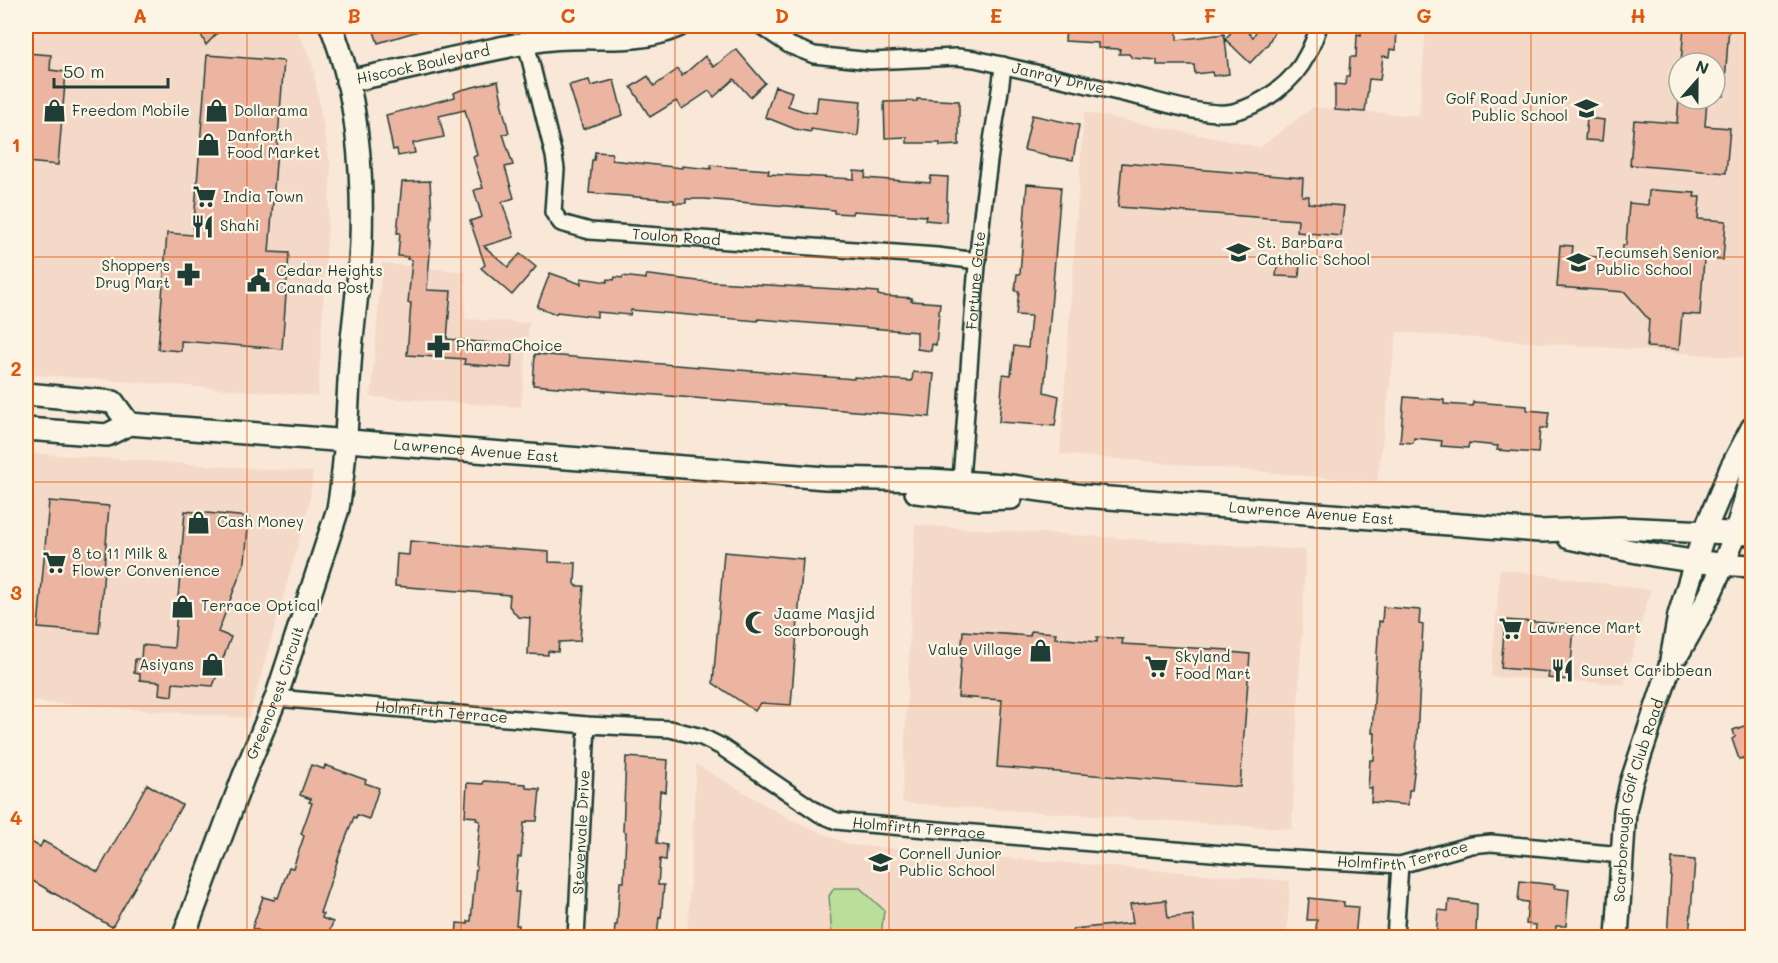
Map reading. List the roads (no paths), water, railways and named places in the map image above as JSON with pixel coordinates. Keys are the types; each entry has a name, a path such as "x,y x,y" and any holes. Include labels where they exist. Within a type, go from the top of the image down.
{"main road":[{"name":"Greencrest Circuit","path":"183,938 276,698 338,509 346,441 351,351 360,264 361,203 355,124 347,81 331,26"},
{"name":"Hiscock Boulevard","path":"347,81 526,44 571,37 628,37 656,33 678,26"},
{"path":"26,394 113,402 129,424"},
{"name":"Lawrence Avenue East","path":"26,429 107,435 129,424 960,490 1004,485 1083,496 1539,531 1620,528 1743,533"},
{"name":"Scarborough Golf Club Road","path":"1617,938 1625,811 1631,783 1670,666 1679,615 1705,530 1731,468 1752,428"},
{"name":"Scarborough Golf Club Road","path":"1670,666 1695,624 1723,565 1743,533 1743,507 1752,460"},
{"name":"Lawrence Avenue East","path":"1539,531 1634,552 1695,562 1752,566"}],"street":[{"name":"Janray Drive","path":"761,26 789,45 814,55 871,61 957,57 1003,65 1183,107 1228,112 1253,104 1281,87 1304,61 1319,26"},
{"name":"Toulon Road","path":"526,44 554,156 556,169 553,212 561,223 590,231 937,256 978,261"},
{"name":"Fortune Gate","path":"960,490 978,261 988,168 998,113 1003,65"},
{"name":"Holmfirth Terrace","path":"276,698 587,725 670,729 702,736 720,746 804,805 837,820 939,831 1259,857 1400,865 1471,844 1491,843 1622,855"},
{"name":"Stevenvale Drive","path":"576,938 587,725"},
{"path":"1395,938 1400,865"}],"place":[{"name":"Golf Road Junior Public School","path":"1586,108"},
{"name":"Freedom Mobile","path":"54,111"},
{"name":"Dollarama","path":"216,111"},
{"name":"Danforth Food Market","path":"209,145"},
{"name":"India Town","path":"205,197"},
{"name":"Shahi","path":"202,226"},
{"name":"St. Barbara Catholic School","path":"1239,252"},
{"name":"Tecumseh Senior Public School","path":"1578,262"},
{"name":"Shoppers Drug Mart","path":"188,275"},
{"name":"Cedar Heights Canada Post","path":"258,280"},
{"name":"PharmaChoice","path":"438,346"},
{"name":"Cash Money","path":"199,522"},
{"name":"8 to 11 Milk & Flower Convenience","path":"54,563"},
{"name":"Terrace Optical","path":"183,606"},
{"name":"Jaame Masjid Scarborough","path":"756,623"},
{"name":"Lawrence Mart","path":"1511,628"},
{"name":"Value Village","path":"1040,650"},
{"name":"Asiyans","path":"212,665"},
{"name":"Skyland Food Mart","path":"1157,666"},
{"name":"Sunset Caribbean","path":"1563,671"},
{"name":"Cornell Junior Public School","path":"881,863"}]}
